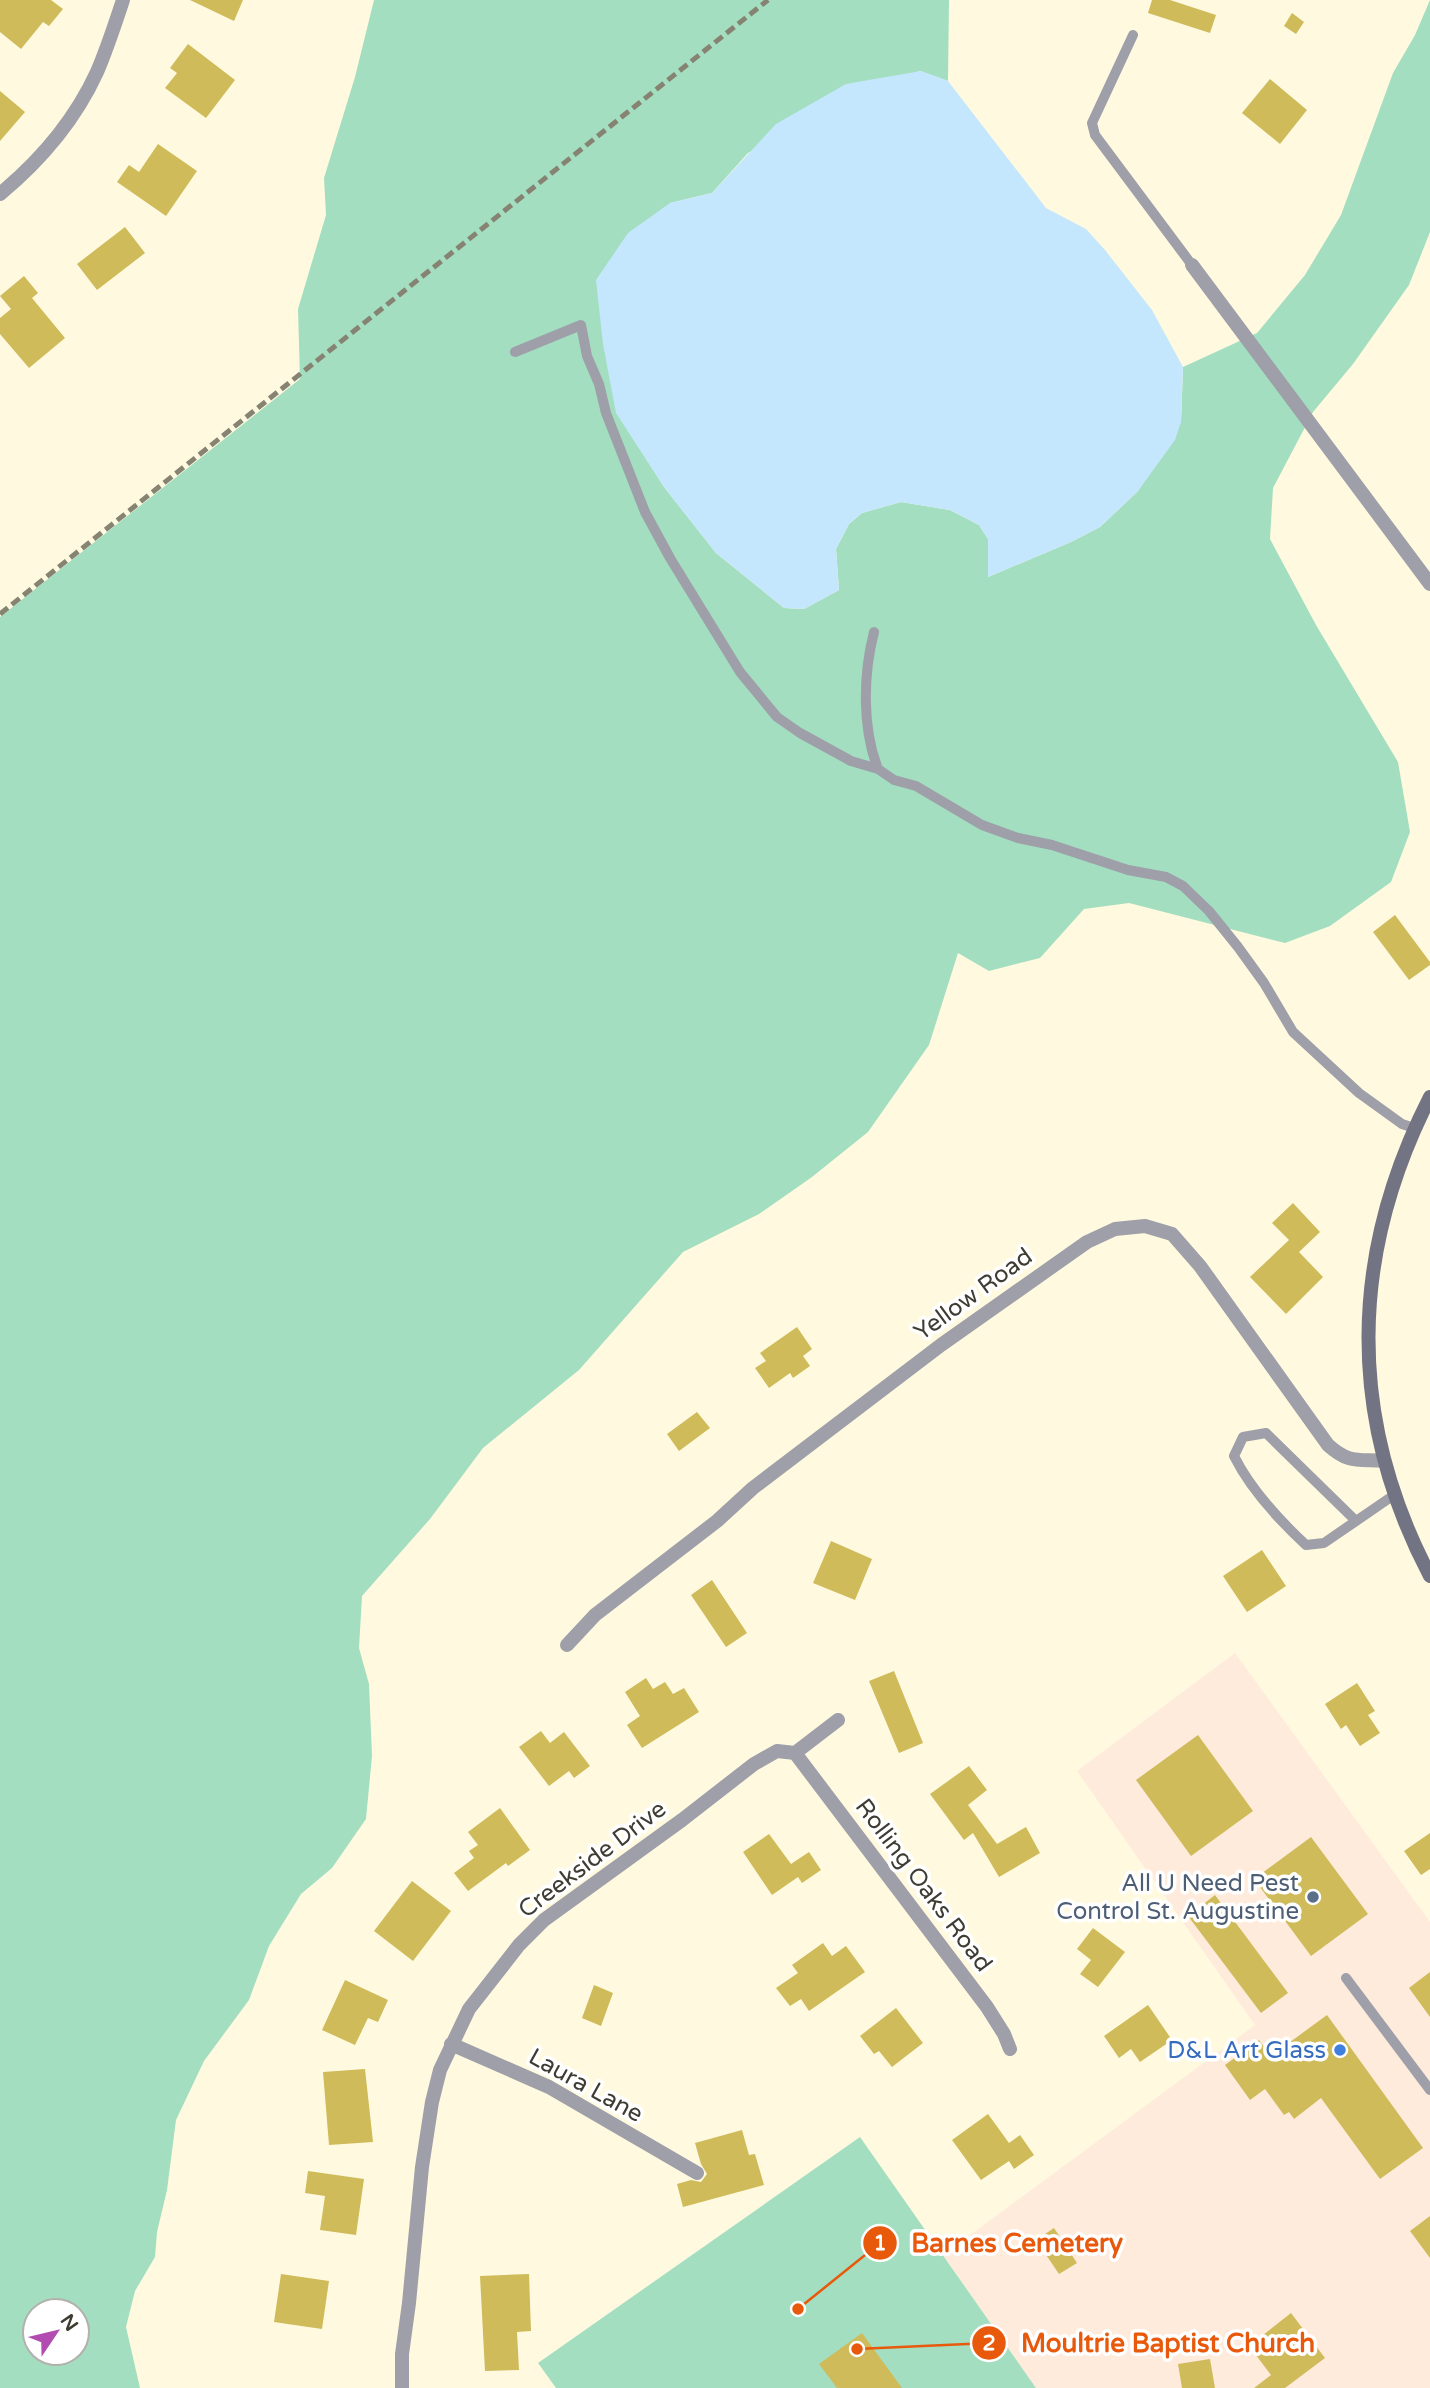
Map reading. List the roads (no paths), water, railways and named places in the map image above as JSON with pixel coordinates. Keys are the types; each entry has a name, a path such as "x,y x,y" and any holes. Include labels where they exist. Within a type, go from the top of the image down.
{"main road":[{"path":"1430,1097 1414,1128 1389,1194 1378,1238 1368,1328 1373,1412 1384,1461 1407,1530 1430,1576"}],"street":[{"path":"0,194 39,159 82,101 98,71 123,0"},
{"path":"1192,265 1430,584"},
{"name":"Yellow Road","path":"567,1645 595,1615 717,1521 753,1488 941,1345 1087,1241 1115,1229 1145,1226 1172,1234 1200,1266 1328,1445 1354,1461 1384,1461"},
{"name":"Creekside Drive","path":"402,2388 402,2354 422,2167 440,2070 469,2009 494,1976 544,1920 754,1764 777,1751 795,1753 838,1720"},
{"name":"Rolling Oaks Road","path":"795,1753 988,2007 1010,2049"},
{"name":"Laura Lane","path":"452,2043 549,2087 696,2173"}],"lane":[{"path":"1133,35 1092,123 1095,135 1192,265"},
{"path":"515,352 582,325 587,356 645,512 740,673 777,717 808,738 851,761 878,769 894,780 916,786 982,825 1128,870 1166,877 1183,886 1209,911 1238,947 1264,983 1293,1032 1359,1093 1402,1124 1414,1128"},
{"path":"874,632 867,677 868,721 872,754 878,769"},
{"path":"1355,1520 1266,1433 1243,1437 1234,1456 1245,1477 1285,1525 1306,1545 1324,1544 1394,1495"},
{"path":"1346,1978 1430,2090"}],"water":[{"path":"921,71 948,81 1046,208 1086,229 1152,310 1183,367 1181,422 1175,440 1138,491 1100,527 1071,542 988,577 988,539 979,525 950,510 901,502 862,513 849,524 836,549 839,590 804,609 784,608 716,553 664,487 616,413 603,344 596,280 628,233 670,203 712,193 776,124 846,84"}],"railway":[{"path":"0,614 768,0"}],"place":[{"name":"All U Need Pest Control St. Augustine","path":"1313,1897"},
{"name":"D&L Art Glass","path":"1340,2050"},
{"name":"Barnes Cemetery","path":"798,2309"},
{"name":"Moultrie Baptist Church","path":"857,2349"}]}
